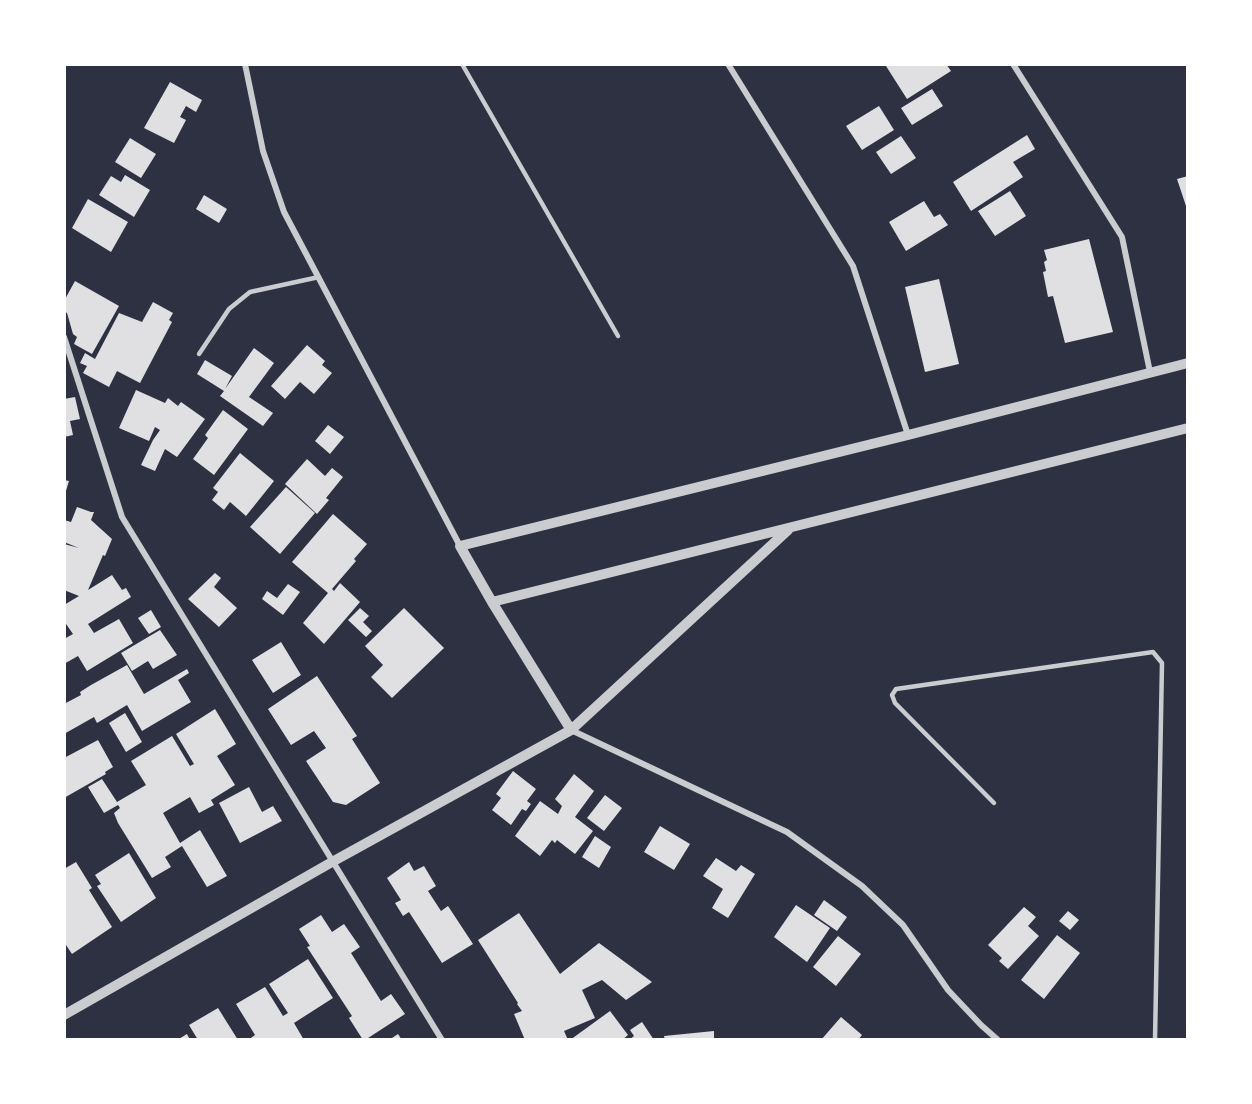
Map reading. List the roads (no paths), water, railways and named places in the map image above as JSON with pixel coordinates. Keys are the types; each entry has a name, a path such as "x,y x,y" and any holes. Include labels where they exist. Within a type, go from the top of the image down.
{"street":[{"path":"245,64 263,150 284,212 460,546 572,730 787,832 853,880 903,925 948,990 998,1040"},
{"path":"728,64 853,266 908,435"},
{"path":"1013,64 1122,237 1150,372"},
{"path":"64,337 122,517 442,1040"},
{"path":"460,546 1188,363"},
{"path":"492,602 788,530 1188,428"},
{"path":"64,1015 332,862 572,730 788,530"}],"lane":[{"path":"462,64 618,336"},
{"path":"199,354 230,309 250,292 319,277"},
{"path":"994,803 895,703 892,695 896,689 1153,652 1161,663 1155,1040"}]}
